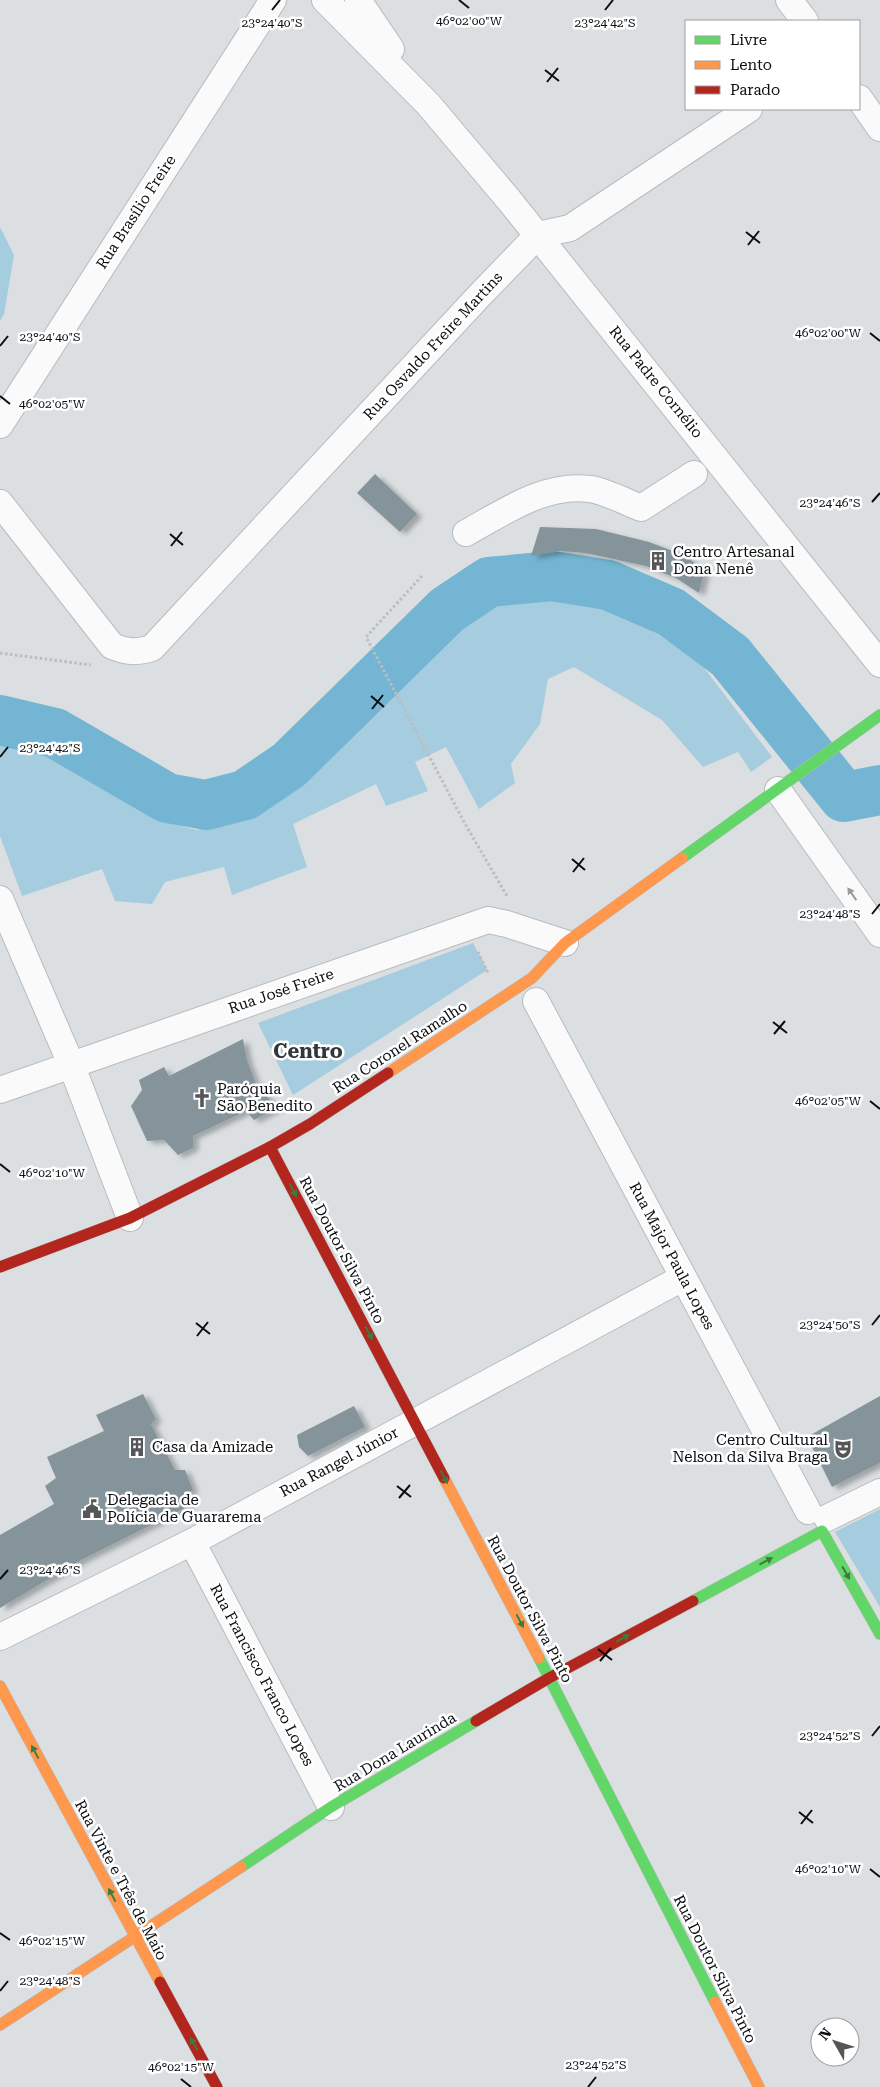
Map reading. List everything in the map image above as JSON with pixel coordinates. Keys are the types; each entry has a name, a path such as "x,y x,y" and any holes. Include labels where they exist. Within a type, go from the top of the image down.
{"street":[{"name":"Rua Brasílio Freire","path":"0,425 273,0"},
{"name":"Rua Padre Cornélio","path":"325,0 428,104 538,235 880,664"},
{"name":"Rua Padre Cornélio","path":"358,0 428,104"},
{"path":"789,0 804,20"},
{"path":"860,99 880,128"},
{"path":"538,235 570,228 748,110"},
{"name":"Rua Osvaldo Freire Martins","path":"0,503 112,646 137,653 152,648 538,235"},
{"path":"466,533 532,497 564,490 591,489 641,508 694,474"},
{"name":"Rua Coronel Ramalho","path":"0,1267 130,1218 270,1146 316,1120 532,978 565,943 880,715"},
{"path":"787,784 880,934"},
{"path":"0,899 71,1064 130,1218"},
{"name":"Rua José Freire","path":"0,1090 488,920 507,924 565,943"},
{"name":"Rua Major Paula Lopes","path":"536,1001 819,1520"},
{"name":"Rua Doutor Silva Pinto","path":"270,1146 549,1678 759,2087"},
{"name":"Rua Rangel Júnior","path":"0,1637 192,1542 674,1282"},
{"path":"880,1492 819,1520 880,1634"},
{"name":"Rua Dona Laurinda","path":"0,2025 135,1938 331,1807 819,1520"},
{"name":"Rua Francisco Franco Lopes","path":"192,1542 331,1807"},
{"name":"Rua Vinte e Três de Maio","path":"0,1686 135,1938 218,2087"}],"path":[{"path":"422,576 366,637 464,822 508,899"},
{"path":"0,653 98,666"}],"shaded area":[{"path":"0,227 14,255 4,314 0,321"},
{"path":"540,591 608,603 658,630 702,665 772,757 751,772 738,752 703,767 662,720 574,667 548,679 540,724 511,764 515,783 479,809 446,747 415,762 428,791 386,806 376,784 293,824 307,867 232,895 224,867 165,882 152,904 115,901 102,869 22,896 0,836 0,744 53,757 156,820 197,830 251,812 326,760 391,685 473,610"},
{"path":"473,943 487,970 293,1095 258,1023"},
{"path":"880,1509 880,1607 835,1532"}],"building":[{"path":"375,474 417,514 400,532 357,493"},
{"name":"Centro Artesanal Dona Nenê","path":"540,527 596,529 649,542 683,555 705,570 699,593 676,578 646,566 586,553 560,551 531,556"},
{"name":"Paróquia São Benedito","path":"243,1039 247,1060 256,1084 277,1108 254,1120 246,1111 193,1136 193,1148 178,1155 164,1140 147,1141 131,1106 142,1090 139,1080 164,1067 169,1076"},
{"path":"143,1394 156,1419 151,1424 175,1470 185,1470 193,1490 186,1495 189,1506 83,1559 0,1608 0,1535 54,1504 45,1486 56,1478 47,1457 104,1431 96,1415"},
{"name":"Centro Cultural Nelson da Silva Braga","path":"880,1396 880,1463 832,1487 807,1437"},
{"path":"354,1406 365,1427 308,1456 299,1447 297,1435"}],"waterway":[{"path":"0,720 55,733 167,798 206,805 245,795 289,765 447,610 489,582 552,576 608,585 671,612 730,656 844,797 880,790"}],"traffic: fast":[{"path":"682,858 880,715"},
{"path":"693,1601 822,1531 880,1634"},
{"path":"539,1658 715,2002"},
{"path":"241,1867 331,1807 476,1721"}],"traffic: slow":[{"path":"388,1073 532,978 565,943 682,858"},
{"path":"444,1478 539,1658"},
{"path":"0,1686 160,1982"},
{"path":"0,2025 241,1867"},
{"path":"715,2002 759,2087"}],"traffic: jam":[{"path":"0,1267 130,1218 270,1147 310,1124 388,1073"},
{"path":"270,1147 444,1478"},
{"path":"476,1721 549,1678 693,1601"},
{"path":"160,1982 217,2087"}],"place":[{"name":"Centro Artesanal Dona Nenê","path":"658,561"},
{"name":"Paróquia São Benedito","path":"202,1098"},
{"name":"Casa da Amizade","path":"137,1447"},
{"name":"Centro Cultural Nelson da Silva Braga","path":"843,1449"},
{"name":"Delegacia de Polícia de Guararema","path":"92,1509"}],"district":[{"name":"Centro","path":"308,1051"}]}
